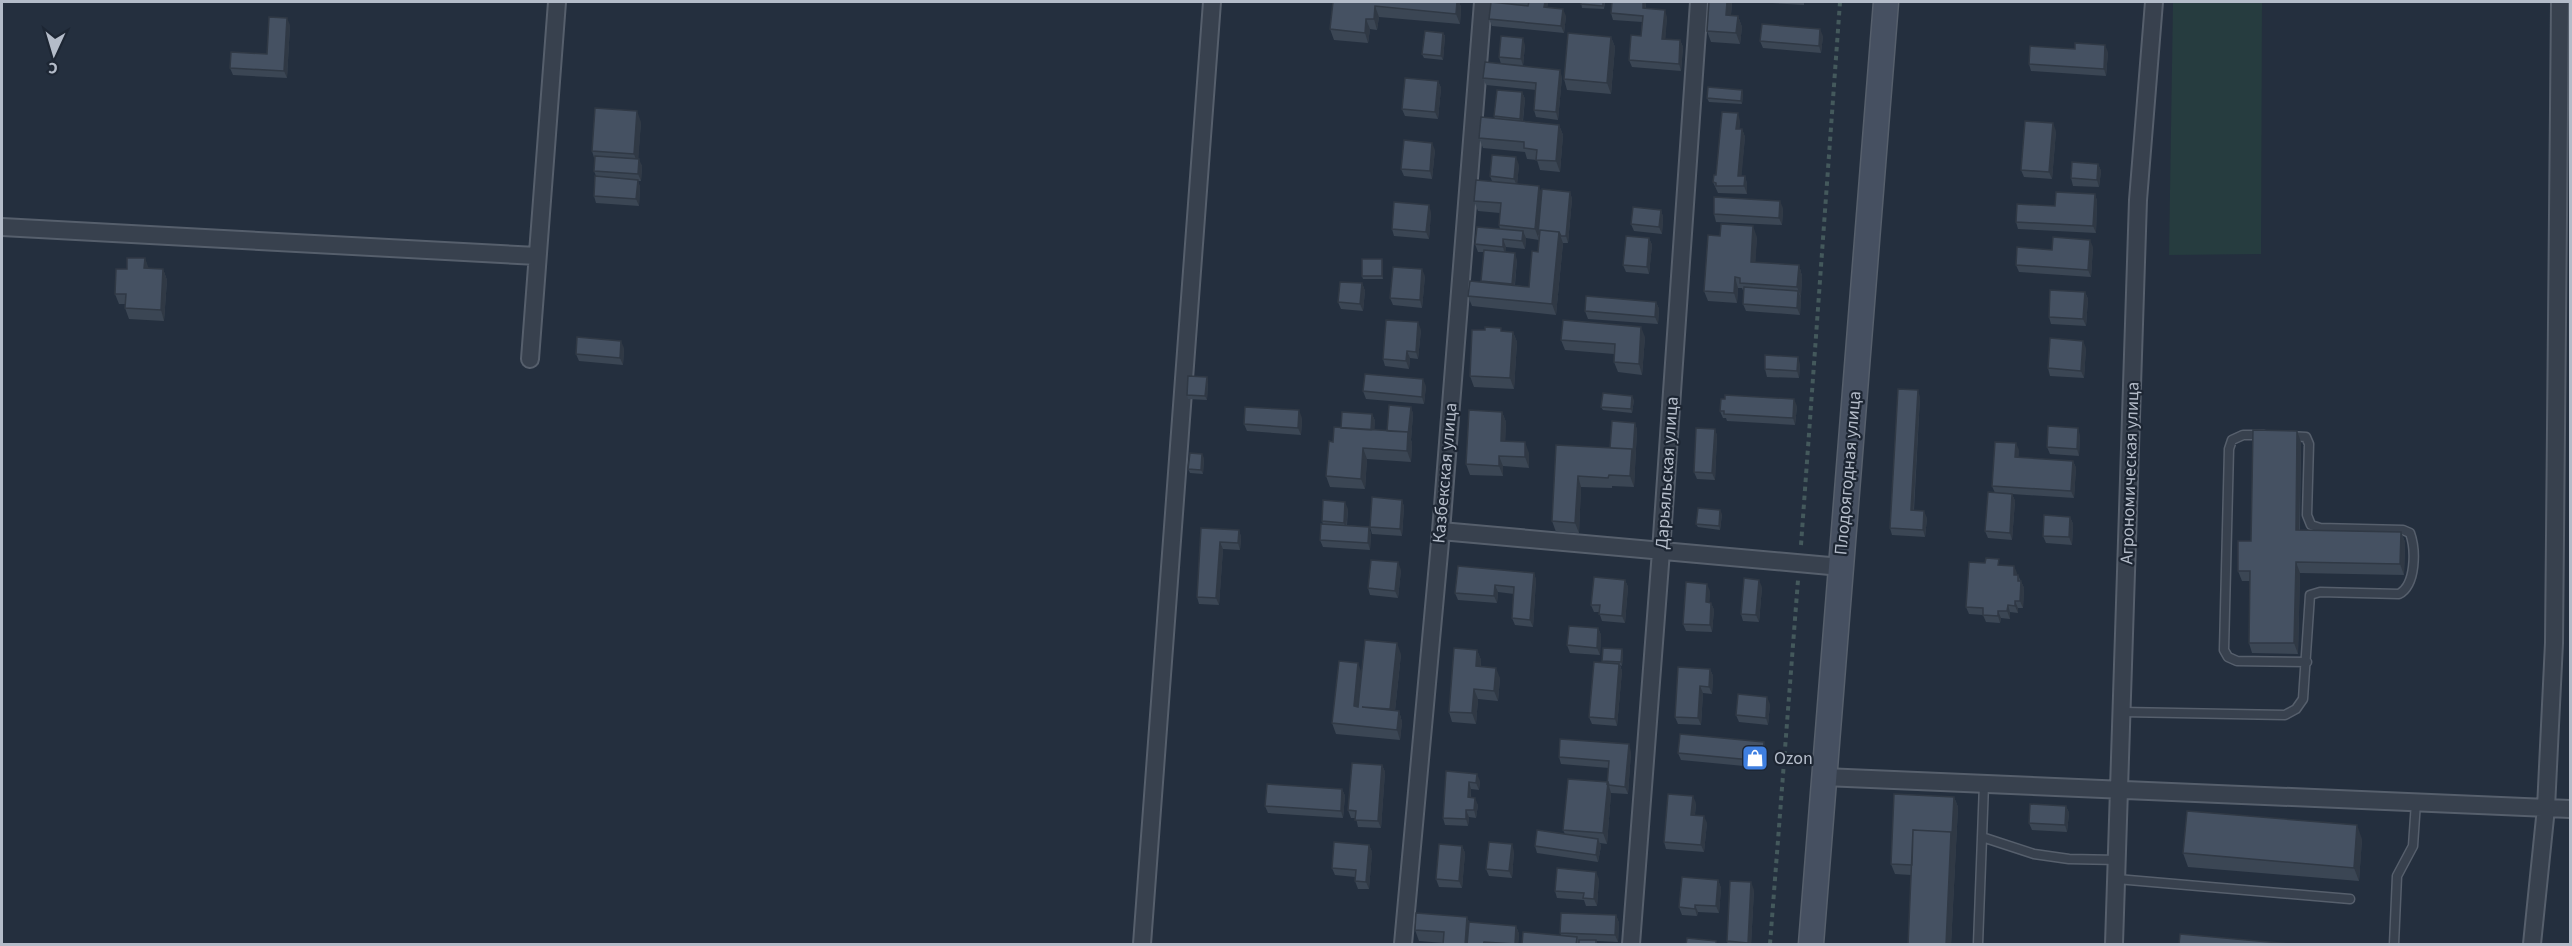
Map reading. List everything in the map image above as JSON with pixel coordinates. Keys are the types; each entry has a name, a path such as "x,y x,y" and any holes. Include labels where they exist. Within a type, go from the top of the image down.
{"street":[{"path":"530,359 558,2"},
{"path":"1142,945 1212,2"},
{"name":"Казбекская улица","path":"1403,945 1441,531 1483,2"},
{"name":"Дарьяльская улица","path":"1631,945 1699,2"},
{"name":"Плодоягодная улица","path":"1811,945 1886,2"},
{"name":"Агрономическая улица","path":"2114,945 2121,790 2138,200 2154,2"},
{"path":"2532,945 2546,807 2554,643 2564,246 2560,2"},
{"path":"2,228 537,256"},
{"path":"1441,531 1841,567"},
{"path":"1824,777 2571,809"}],"lane":[{"path":"2123,712 2285,715 2296,709 2303,699 2307,662 2310,595 2320,592 2399,594 2406,590 2411,580 2413,540 2410,533 2403,530 2320,528 2311,525 2307,515 2309,444 2306,437 2243,435 2232,440 2229,449 2224,650 2228,657 2237,661 2307,662"},
{"path":"1977,945 1984,784"},
{"path":"2394,945 2397,876 2413,846 2416,802"},
{"path":"1982,837 2034,854 2068,859 2118,860"},
{"path":"2117,879 2350,899"}],"path":[{"path":"1770,945 1840,2"}],"green space":[{"path":"2173,2 2262,2 2261,254 2169,255"}],"building":[{"path":"1333,2 1457,2 1456,14 1375,6 1374,19 1366,19 1365,33 1330,29"},
{"path":"1491,2 1528,6 1529,2 1545,2 1544,7 1563,9 1561,26 1489,19"},
{"path":"1581,2 1603,2 1603,6 1581,4"},
{"path":"1612,2 1643,2 1643,8 1665,10 1662,39 1680,40 1679,64 1629,60 1631,35 1641,36 1643,16 1611,13"},
{"path":"1709,2 1727,2 1726,15 1738,16 1736,33 1707,31"},
{"path":"269,17 287,18 284,71 230,68 231,52 267,54"},
{"path":"1762,24 1820,29 1819,46 1760,41"},
{"path":"1425,31 1443,33 1441,56 1422,54"},
{"path":"1568,33 1611,37 1607,83 1564,79"},
{"path":"1501,36 1523,38 1521,59 1499,57"},
{"path":"2075,43 2105,45 2104,69 2029,64 2030,46 2075,49"},
{"path":"1485,62 1560,70 1556,112 1534,110 1536,83 1483,78"},
{"path":"1405,78 1438,81 1435,112 1402,109"},
{"path":"1708,87 1742,90 1741,101 1707,98"},
{"path":"1497,90 1522,92 1520,119 1494,116"},
{"path":"595,108 637,111 634,154 592,151"},
{"path":"1722,112 1738,113 1736,129 1742,129 1738,176 1745,176 1744,186 1716,186 1713,182 1714,175 1716,175"},
{"path":"1481,117 1559,125 1556,161 1536,160 1537,150 1524,148 1524,142 1479,138"},
{"path":"2025,121 2053,123 2049,172 2021,170"},
{"path":"1404,140 1432,143 1430,171 1401,169"},
{"path":"1492,155 1516,157 1514,179 1490,176"},
{"path":"595,156 639,159 638,174 594,171"},
{"path":"2072,162 2098,164 2097,180 2071,178"},
{"path":"595,176 638,180 636,199 594,196"},
{"path":"1476,180 1539,186 1535,229 1499,225 1501,203 1474,201"},
{"path":"1542,189 1570,192 1566,236 1561,236 1559,232 1540,230 1538,234"},
{"path":"2056,192 2095,194 2093,226 2016,222 2017,204 2055,206"},
{"path":"1714,197 1780,201 1779,218 1714,214"},
{"path":"1394,202 1429,205 1426,232 1392,229"},
{"path":"1633,207 1661,210 1659,227 1631,224"},
{"path":"1721,224 1753,226 1751,262 1799,265 1797,287 1740,283 1740,278 1735,277 1734,293 1704,291 1708,235 1720,236"},
{"path":"1477,227 1523,231 1522,241 1503,239 1503,247 1475,244"},
{"path":"1540,230 1559,232 1552,304 1468,296 1470,281 1529,287 1532,251 1538,252"},
{"path":"1626,236 1649,238 1647,267 1623,265"},
{"path":"2053,237 2090,240 2088,270 2016,265 2017,247 2052,250"},
{"path":"1484,250 1515,253 1512,284 1481,281"},
{"path":"127,258 145,258 144,268 163,269 161,310 125,308 126,294 115,294 116,269 127,269"},
{"path":"1362,259 1382,259 1382,276 1362,276"},
{"path":"1393,267 1422,269 1420,300 1390,298"},
{"path":"1340,282 1362,283 1360,304 1338,302"},
{"path":"1744,287 1798,291 1797,308 1743,304"},
{"path":"2050,290 2085,292 2083,319 2049,317"},
{"path":"1586,296 1656,302 1655,317 1585,311"},
{"path":"1386,320 1418,322 1416,352 1407,351 1406,361 1383,359"},
{"path":"1563,320 1641,327 1639,364 1614,362 1615,344 1561,340"},
{"path":"1485,327 1501,328 1501,331 1513,332 1510,378 1470,376 1472,330 1485,330"},
{"path":"577,337 621,341 620,358 576,354"},
{"path":"2050,338 2083,341 2081,371 2048,368"},
{"path":"1765,355 1798,357 1797,371 1765,369"},
{"path":"1365,374 1423,379 1422,397 1363,391"},
{"path":"1188,376 1207,377 1205,396 1187,395"},
{"path":"1898,389 1918,390 1911,510 1924,511 1923,530 1890,528"},
{"path":"1603,393 1632,396 1631,409 1601,407"},
{"path":"1725,395 1794,399 1793,418 1724,414 1724,411 1720,411 1721,399 1725,399"},
{"path":"1389,405 1411,407 1408,435 1408,432 1387,431"},
{"path":"1245,407 1299,410 1298,428 1244,424"},
{"path":"1469,410 1502,412 1501,441 1525,442 1525,457 1499,456 1499,466 1466,464"},
{"path":"1342,412 1372,414 1371,430 1341,428"},
{"path":"1612,421 1635,423 1633,453 1632,449 1610,448"},
{"path":"2048,426 2078,428 2077,449 2047,447"},
{"path":"1334,427 1408,432 1407,451 1363,448 1361,479 1326,476 1329,441 1333,442"},
{"path":"1696,428 1715,429 1712,473 1694,472"},
{"path":"2253,430 2297,431 2296,530 2401,532 2400,564 2296,562 2294,643 2249,643 2250,571 2238,571 2238,541 2251,541"},
{"path":"1995,442 2016,443 2015,457 2073,461 2071,491 1992,486"},
{"path":"1556,445 1632,449 1630,476 1609,475 1608,478 1578,476 1575,523 1552,521"},
{"path":"1190,453 1202,454 1201,470 1188,469"},
{"path":"1988,492 2012,494 2010,533 1985,531"},
{"path":"1372,497 1402,500 1400,529 1370,527"},
{"path":"1323,500 1345,502 1344,523 1322,521"},
{"path":"1698,508 1720,510 1719,526 1696,524"},
{"path":"2044,515 2070,517 2069,537 2043,536"},
{"path":"1321,524 1369,527 1368,543 1320,540"},
{"path":"1201,528 1239,530 1238,543 1220,542 1216,598 1197,597"},
{"path":"1986,558 1999,559 1998,565 2014,566 2014,575 2018,575 2018,581 2021,581 2020,601 2015,601 2015,606 2008,605 2007,611 1998,611 1998,616 1983,615 1983,608 1966,607 1969,562 1985,563"},
{"path":"1371,560 1398,562 1395,591 1368,588"},
{"path":"1458,566 1534,573 1530,620 1512,618 1514,587 1495,585 1494,596 1455,593"},
{"path":"1594,577 1625,580 1622,616 1599,614 1600,605 1591,605"},
{"path":"1744,578 1759,580 1756,615 1741,614"},
{"path":"1686,582 1707,584 1706,602 1711,603 1710,625 1683,624"},
{"path":"1569,626 1598,628 1597,648 1567,645"},
{"path":"1365,640 1397,643 1390,709 1362,707 1399,711 1397,730 1332,723 1339,661 1358,663 1354,706 1358,707"},
{"path":"1454,648 1477,650 1476,666 1496,668 1494,691 1474,689 1472,713 1449,712"},
{"path":"1603,648 1622,649 1621,662 1602,661"},
{"path":"1594,662 1619,664 1615,719 1589,717"},
{"path":"1678,667 1710,669 1709,687 1700,686 1698,718 1675,717"},
{"path":"1738,694 1767,697 1766,718 1736,715"},
{"path":"1680,734 1764,742 1762,761 1678,753"},
{"path":"1560,739 1629,744 1625,787 1609,785 1608,782 1607,785 1609,761 1559,757"},
{"path":"1352,763 1382,765 1378,821 1355,820 1356,811 1348,810"},
{"path":"1446,771 1477,774 1476,783 1469,782 1468,797 1475,798 1474,810 1466,810 1466,819 1443,818"},
{"path":"1568,779 1608,782 1603,833 1563,830"},
{"path":"1267,784 1342,789 1341,811 1265,806"},
{"path":"1668,794 1693,796 1691,815 1704,816 1701,845 1664,842"},
{"path":"1894,794 1954,797 1952,835 1951,832 1913,830 1912,865 1891,864"},
{"path":"2030,804 2066,806 2065,825 2029,823"},
{"path":"2187,811 2357,825 2354,868 2183,853"},
{"path":"1537,830 1598,839 1596,855 1535,846"},
{"path":"1913,830 1951,832 1946,945 1908,945"},
{"path":"1334,842 1369,845 1366,882 1355,881 1356,870 1332,868"},
{"path":"1489,842 1512,844 1509,871 1486,869"},
{"path":"1439,844 1462,846 1459,881 1436,879"},
{"path":"1557,868 1596,872 1594,899 1583,898 1584,893 1555,891"},
{"path":"1682,877 1718,880 1716,906 1695,905 1695,909 1679,907"},
{"path":"1730,881 1751,882 1748,943 1727,941"},
{"path":"1416,913 1467,917 1465,945 1443,945 1444,932 1415,930"},
{"path":"1561,913 1616,915 1615,935 1560,933"},
{"path":"1469,922 1516,926 1515,944 1484,942 1483,945 1467,945"},
{"path":"1523,932 1577,937 1576,945 1522,945"},
{"path":"2180,934 2301,945 2179,945"},
{"path":"1687,938 1716,941 1716,945 1686,945"},
{"path":"1579,940 1596,940 1596,945 1579,945"}],"place":[{"name":"Ozon","path":"1755,758"}]}
